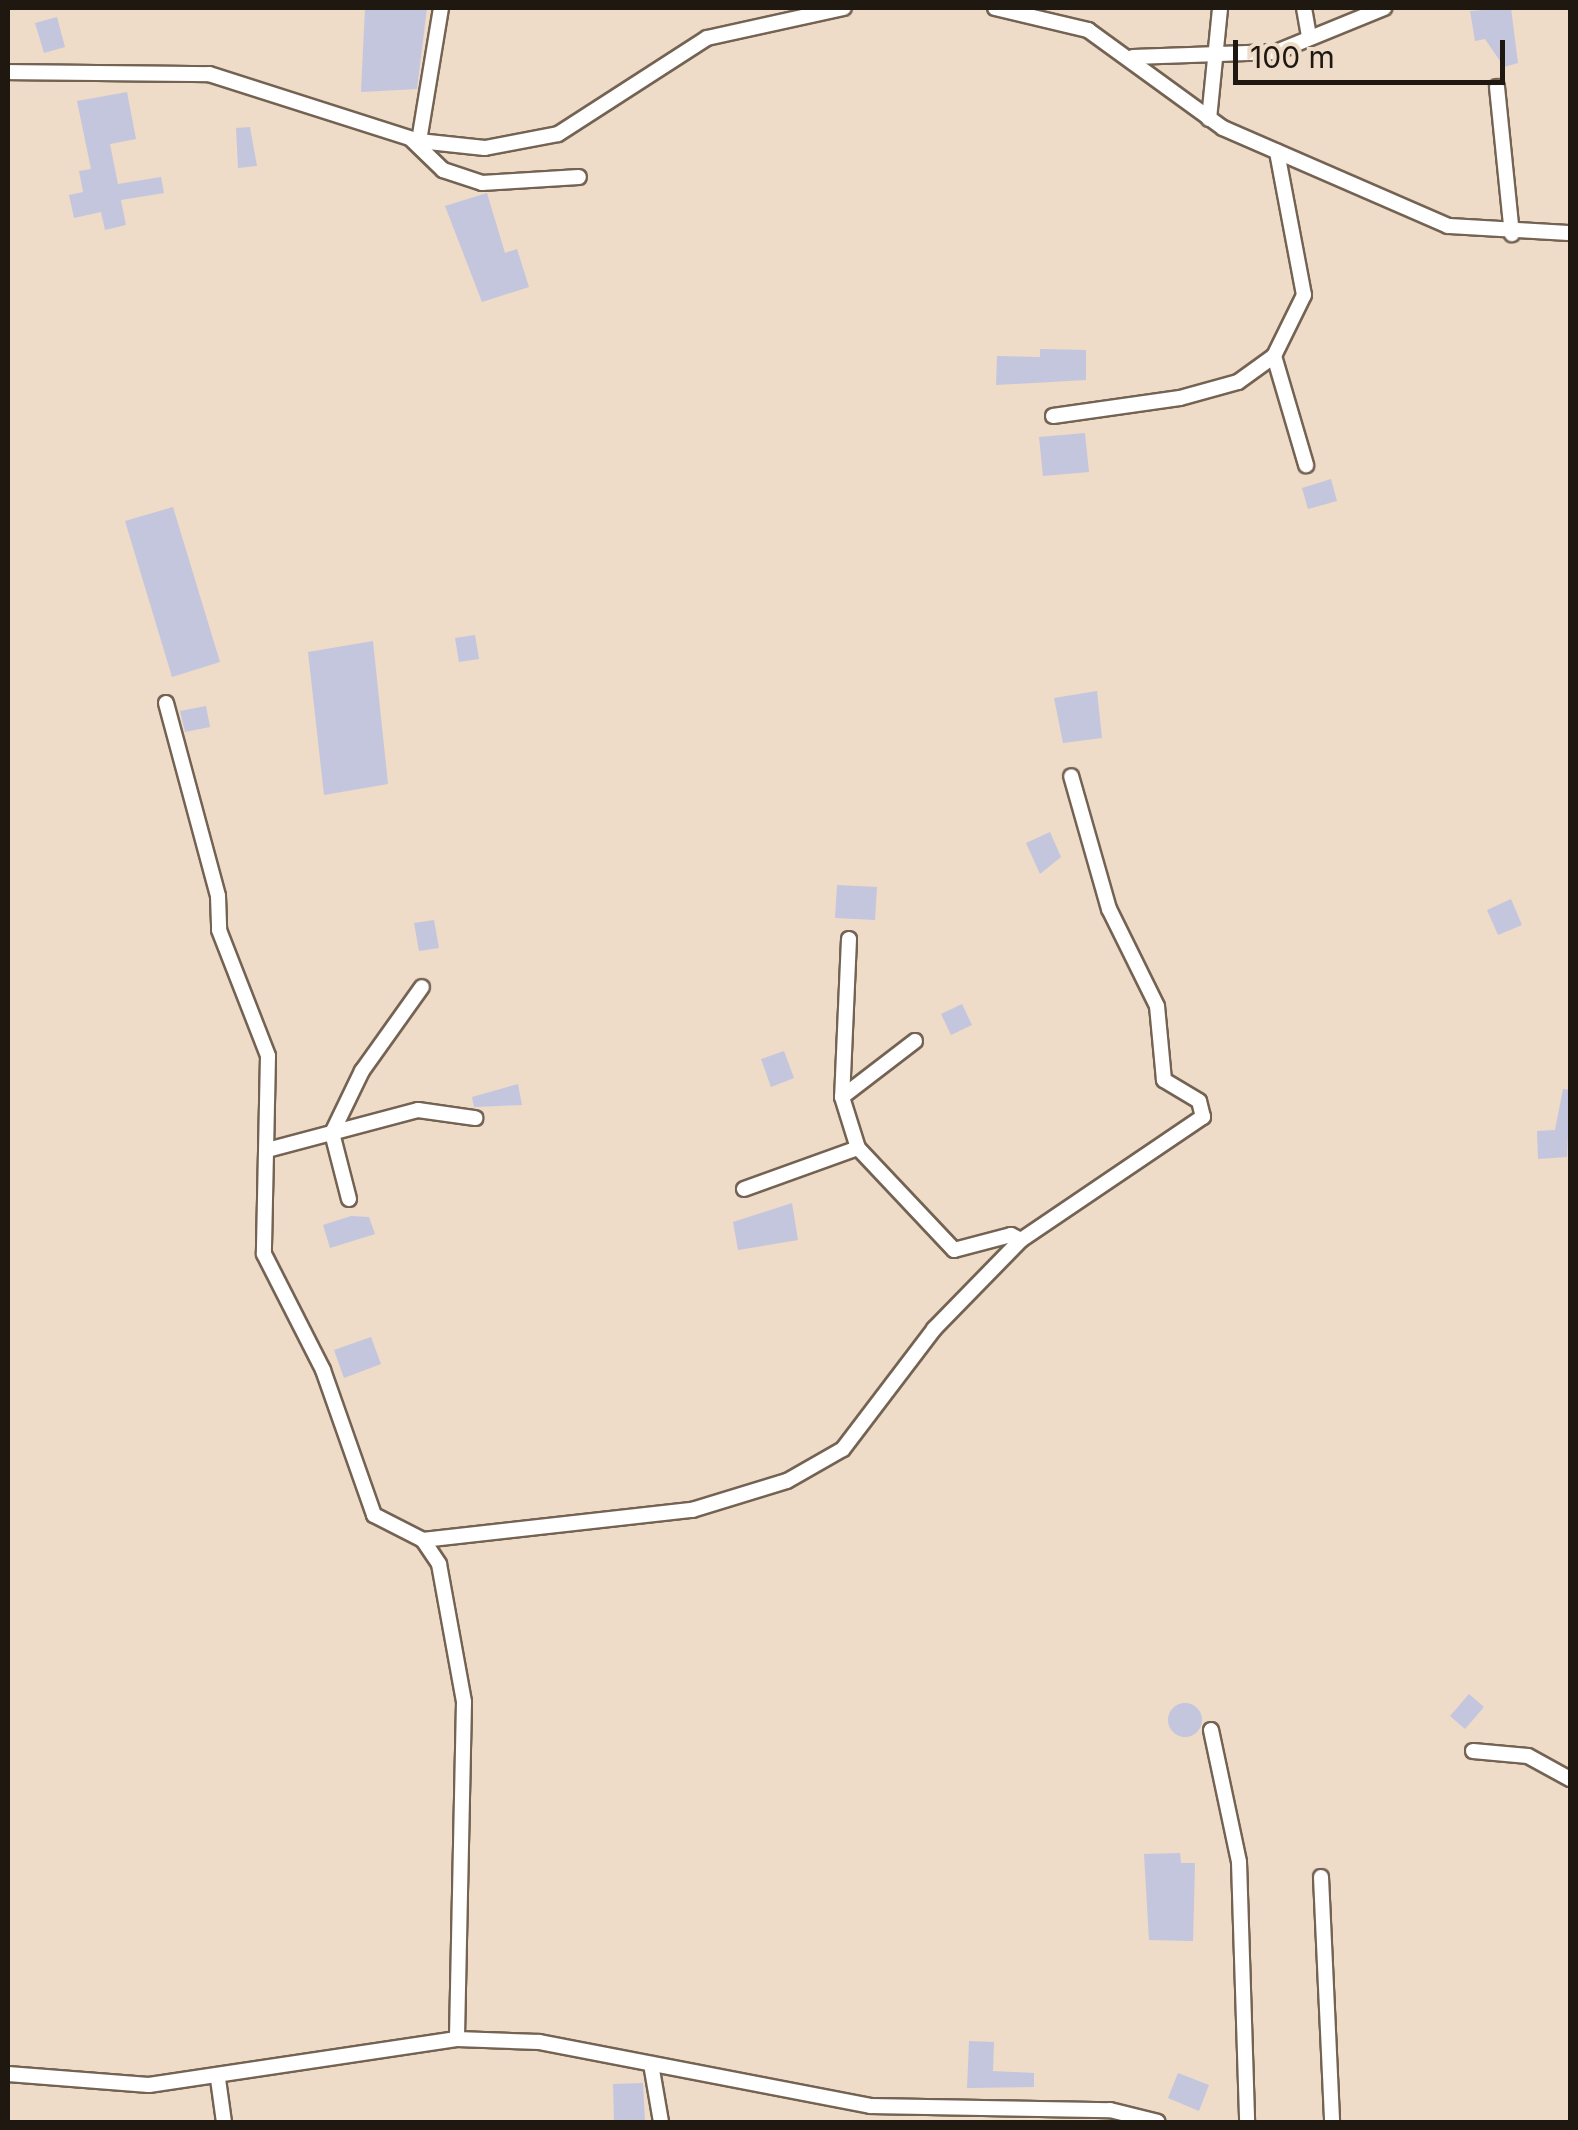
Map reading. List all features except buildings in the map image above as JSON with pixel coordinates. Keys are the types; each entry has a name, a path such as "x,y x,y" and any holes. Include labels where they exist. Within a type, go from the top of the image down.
{"street":[{"path":"415,140 441,8"},
{"path":"8,72 209,74 415,140 486,148 558,134 707,38 844,8"},
{"path":"995,8 1088,30 1133,57 1209,118 1448,226 1512,234 1570,233"},
{"path":"1209,118 1222,59 1220,8"},
{"path":"1304,8 1309,36"},
{"path":"1133,57 1222,59 1309,36 1384,8"},
{"path":"1497,87 1512,234"},
{"path":"415,140 443,170 482,183 579,177"},
{"path":"1053,416 1180,398 1238,382 1274,356 1304,295 1277,152"},
{"path":"1274,356 1306,465"},
{"path":"166,703 218,896 219,930 268,1056 271,1149 264,1254 323,1370 374,1515 423,1540 439,1564 464,1702 458,2039"},
{"path":"423,1540 692,1510 787,1481 843,1449 887,1402 934,1329 1020,1240 1190,1131 1204,1108 1164,1080 1157,1006 1109,909 1070,776"},
{"path":"849,940 842,1097 858,1148 954,1250 1011,1234 1020,1240"},
{"path":"349,1200 332,1132 362,1071 422,987"},
{"path":"842,1097 915,1042"},
{"path":"271,1149 418,1110 475,1118"},
{"path":"744,1189 858,1148"},
{"path":"1211,1730 1239,1862 1246,2122"},
{"path":"1473,1751 1528,1756 1570,1779"},
{"path":"1321,1876 1332,2122"},
{"path":"8,2074 150,2085 218,2079 458,2039 651,2064 870,2106 1001,2117 1110,2110 1158,2122"},
{"path":"651,2064 661,2122"},
{"path":"218,2079 224,2122"}]}
